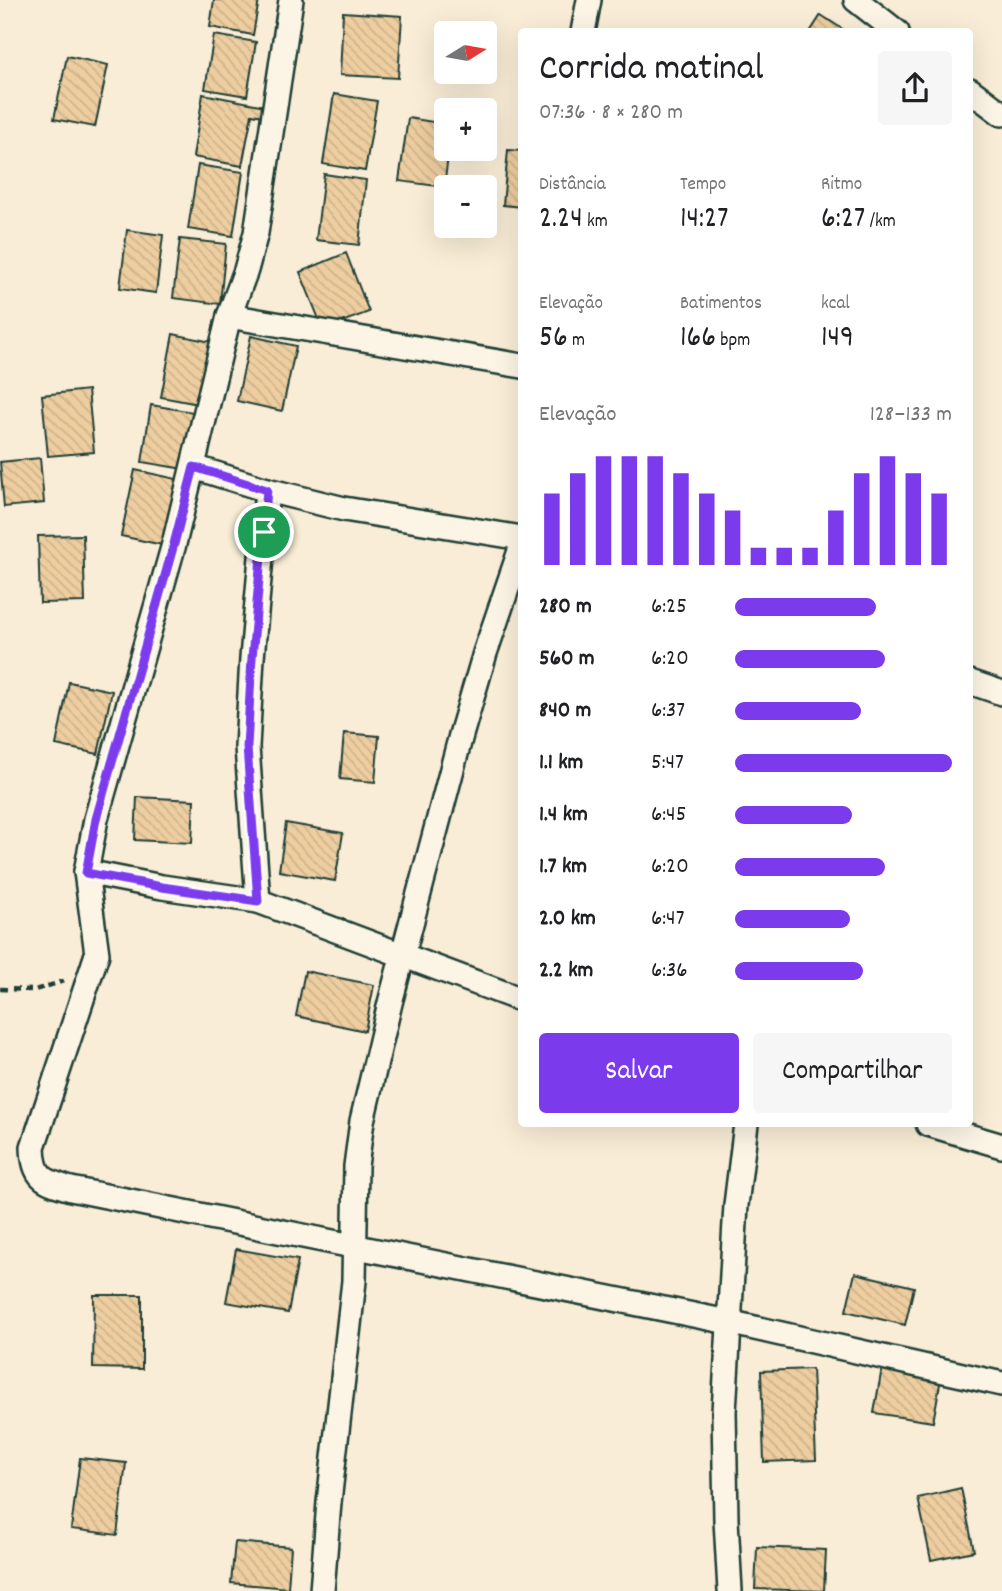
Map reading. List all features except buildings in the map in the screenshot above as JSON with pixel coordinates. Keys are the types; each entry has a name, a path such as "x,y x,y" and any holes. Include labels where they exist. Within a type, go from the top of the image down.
{"street":[{"path":"291,0 257,233 229,316 174,544 96,819 86,873 97,954 33,1147 33,1163 38,1174 53,1184 71,1189 728,1322 1002,1384"},
{"path":"584,28 589,0"},
{"path":"856,0 892,28"},
{"path":"973,92 1002,114"},
{"path":"229,316 518,365"},
{"path":"194,467 267,490 344,509 518,537"},
{"path":"258,901 247,747 267,490"},
{"path":"322,1591 328,1502 354,1281 356,1166 362,1121 464,723 518,557"},
{"path":"973,683 1002,693"},
{"path":"86,873 258,901 518,999"},
{"path":"730,1591 724,1412 736,1205 746,1127"},
{"path":"938,1127 1002,1146"}],"path":[{"path":"0,989 35,990 66,980"}],"route":[{"path":"194,467 267,490 264,532 247,747 258,901 86,873 96,819 194,467"}]}
